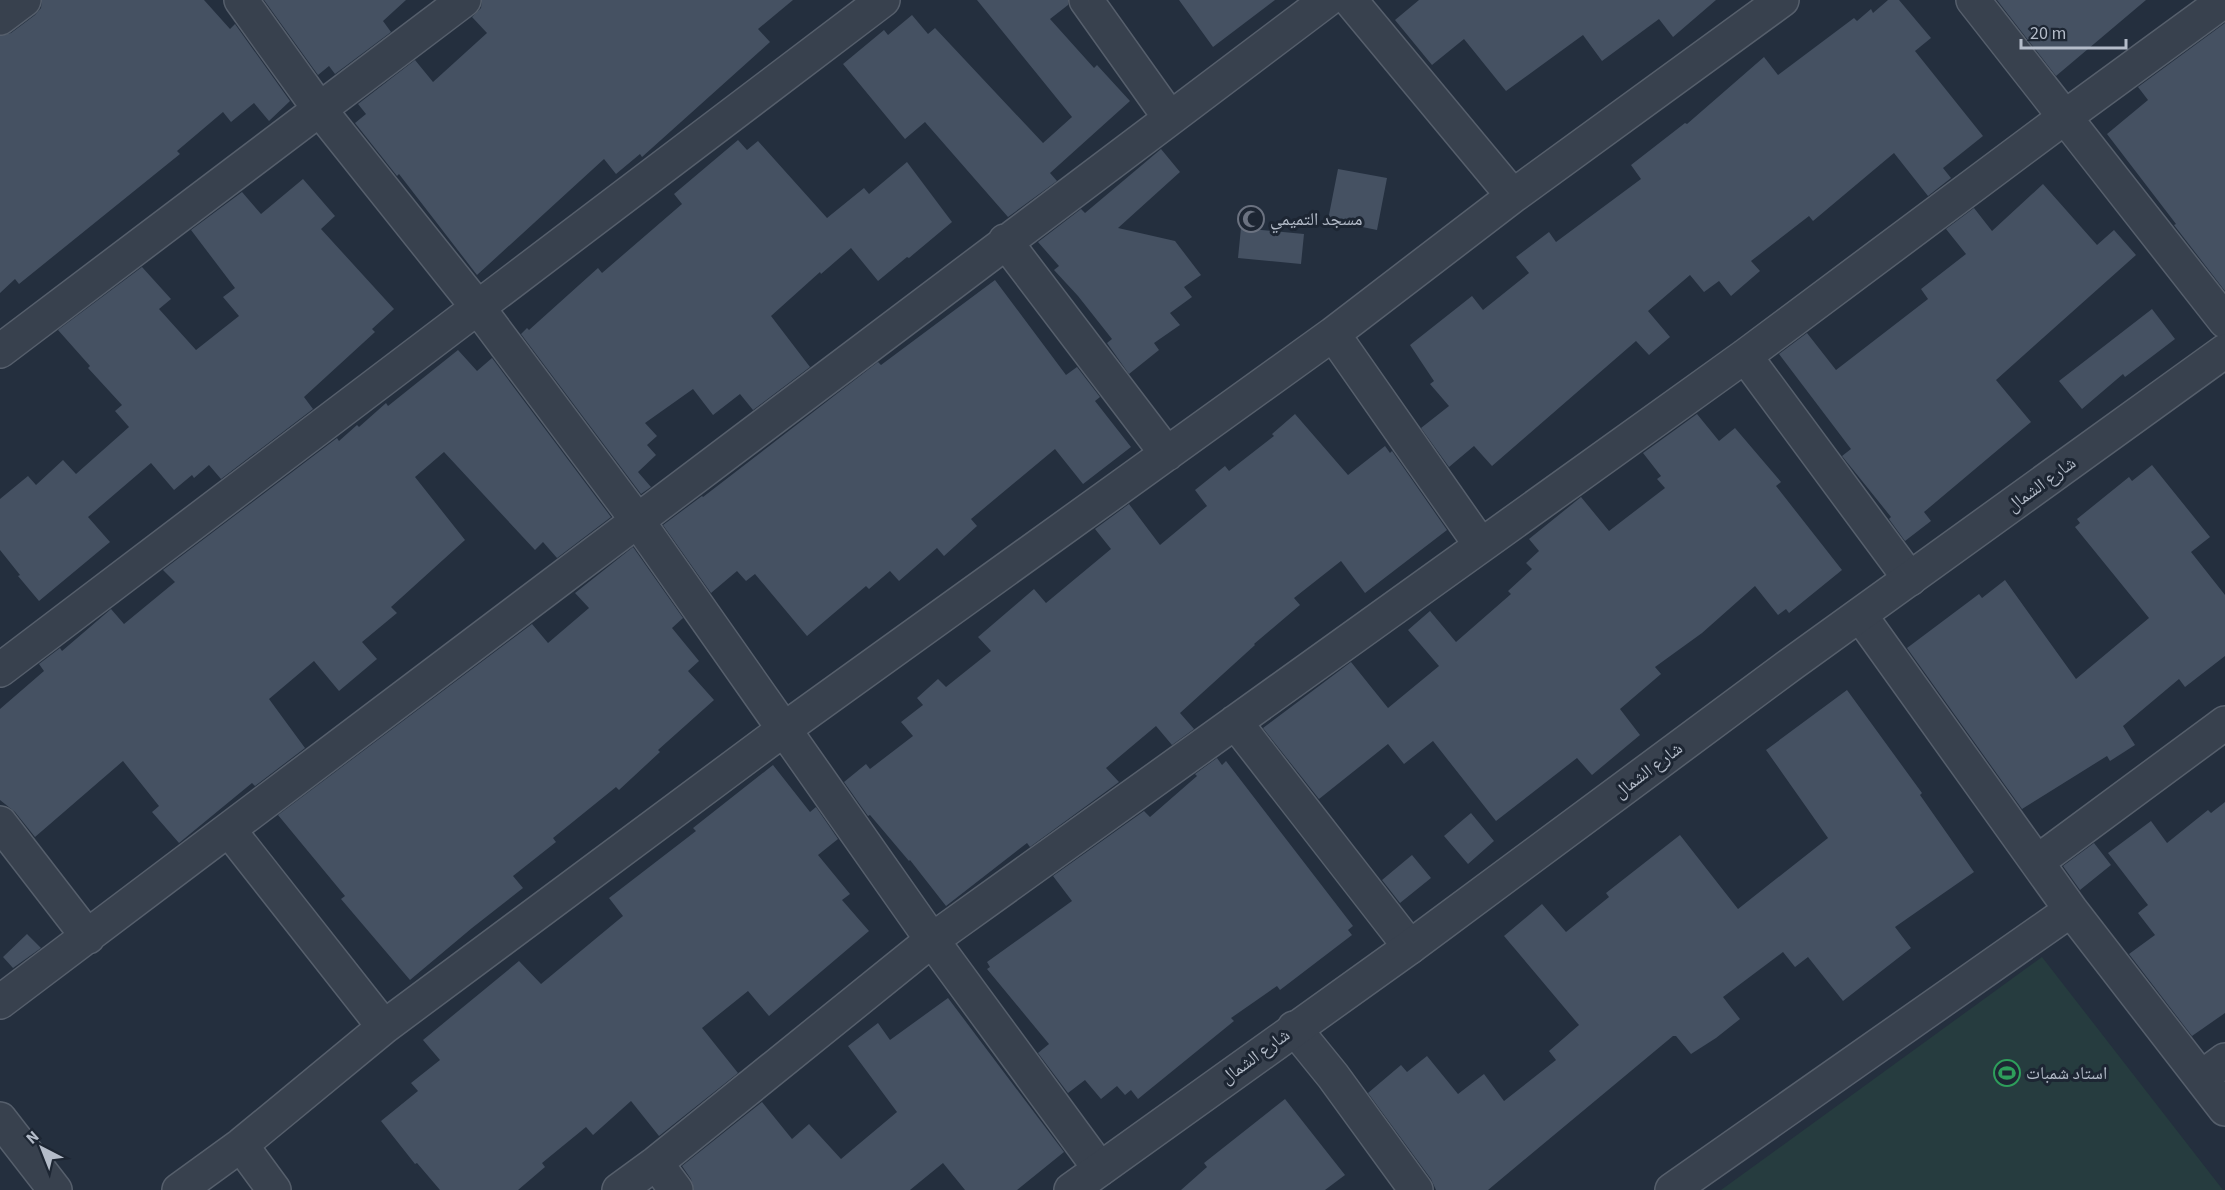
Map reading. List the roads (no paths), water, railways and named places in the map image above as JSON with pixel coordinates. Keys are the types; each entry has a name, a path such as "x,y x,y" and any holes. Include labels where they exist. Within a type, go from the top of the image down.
{"street":[{"path":"0,18 24,0"},
{"path":"241,0 320,110 479,309 637,520 932,940 1100,1169"},
{"path":"0,351 464,0"},
{"path":"0,670 479,309 883,0"},
{"path":"1086,0 1170,118"},
{"path":"0,1002 1327,0"},
{"path":"1350,0 1513,196"},
{"path":"179,1190 241,1145 384,1027 783,730 1333,334 1513,196 1782,0"},
{"path":"1973,0 2225,321"},
{"path":"619,1190 656,1163 932,940 1480,544 1745,356 2225,0"},
{"path":"1005,241 1167,454"},
{"path":"1333,334 1480,544"},
{"name":"شارع الشمال","path":"1071,1190 1410,947 1860,615 2225,351"},
{"path":"1745,356 1910,579"},
{"path":"1860,615 2071,910 2213,1069 2225,1109"},
{"path":"1235,722 1410,947"},
{"path":"2037,862 2225,723"},
{"path":"0,823 88,937"},
{"path":"229,831 384,1027"},
{"path":"1672,1190 2071,910"},
{"path":"1294,1028 1333,1076 1416,1190"},
{"path":"0,1119 55,1190"},
{"path":"241,1145 274,1190"},
{"path":"656,1163 676,1190"}],"place":[{"name":"مسجد التميمي","path":"1251,219"},
{"name":"استاد شمبات","path":"2007,1073"}]}
